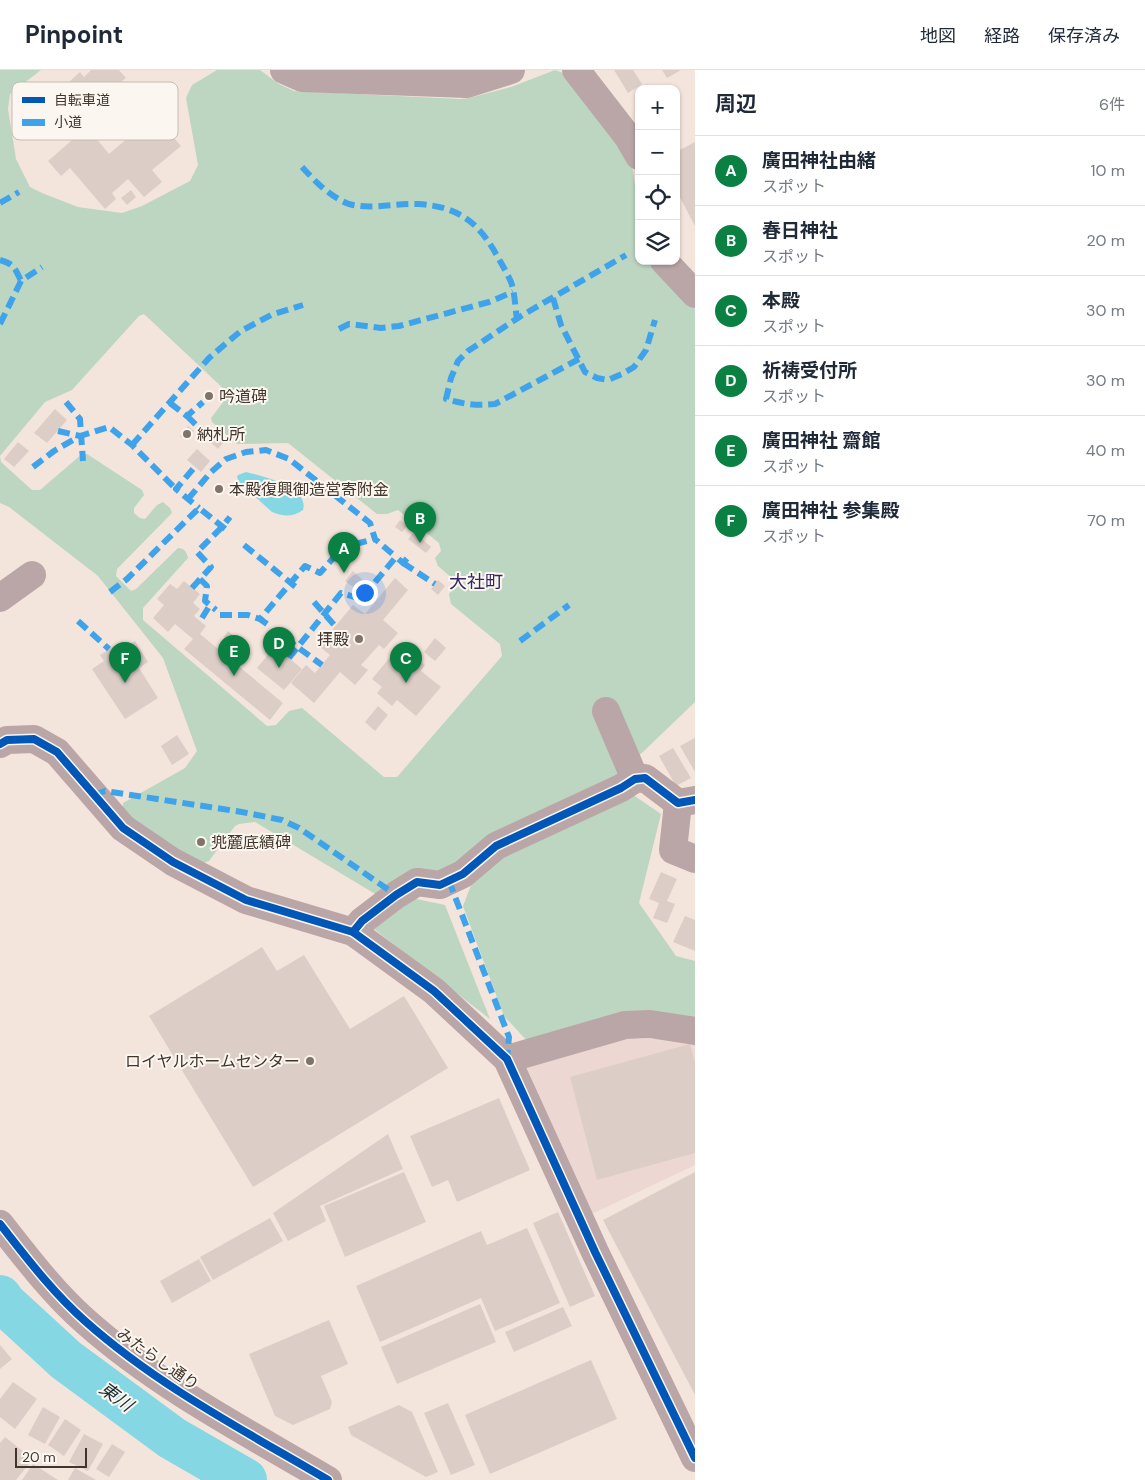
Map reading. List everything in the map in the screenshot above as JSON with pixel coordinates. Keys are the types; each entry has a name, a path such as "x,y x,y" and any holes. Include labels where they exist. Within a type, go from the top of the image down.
{"street":[{"path":"284,70 302,78 392,76 467,84 511,70"},
{"path":"576,70 628,137 635,149"},
{"path":"668,265 695,294"},
{"path":"0,598 32,575"},
{"path":"606,711 635,779"},
{"path":"0,744 7,740 34,739 57,752 123,828 174,862 246,900 353,932 434,991 507,1059 595,1252 695,1458"},
{"path":"353,932 368,916 417,882 440,885 463,874 496,846 620,788 635,779 644,778 686,801 673,850 695,859"},
{"path":"507,1059 625,1024 650,1024 695,1031"},
{"name":"みたらし通り","path":"0,1224 60,1296 83,1320 110,1343 188,1398 328,1480"}],"shaded area":[{"path":"624,1039 695,1039 695,1165 590,1215 524,1061"}],"green space":[{"path":"0,70 41,70 26,82 12,82 12,92 10,94 8,109 16,159 30,187 78,207 122,213 142,206 190,181 198,165 186,98 192,85 217,70 260,70 279,84 294,91 460,99 511,87 555,70 563,73 622,143 632,166 635,185 635,265 654,265 661,276 695,309 695,702 621,773 464,866 377,895 255,822 235,826 209,861 204,863 135,825 123,809 123,803 185,768 197,751 163,658 98,576 9,507 0,503 0,456","holes":["144,314 226,391 227,397 211,418 212,422 237,444 288,443 377,514 387,514 398,510 439,543 441,551 435,558 438,566 453,579 455,585 449,594 451,604 500,644 502,656 397,777 384,777 302,708 289,711 276,725 267,726 143,620 143,608 188,558 185,551 178,548 136,589 131,591 116,576 117,569 172,513 170,508 163,502 157,505 145,519 140,518 134,513 134,508 144,495 142,490 87,454 82,454 40,490 32,490 1,462 0,456 45,402 72,390 139,316"]},
{"path":"629,792 661,814 639,903 676,956 695,961 695,1027 530,1044 504,1016 463,906 473,880 515,849"},
{"path":"412,898 445,905 490,1019 374,929"}],"water":[{"path":"246,472 283,484 292,489 303,502 303,510 288,516 272,512 239,482 238,475"}],"building":[{"path":"91,70 119,70 126,78 121,82 69,82 80,72 84,77"},
{"path":"614,70 633,70 642,84 635,85 635,88 628,93"},
{"path":"662,70 681,70 667,78"},
{"path":"72,140 98,140 109,154 125,140 176,140 181,146 152,170 162,182 144,197 128,179 112,193 116,199 105,209 70,168 61,176 48,161"},
{"path":"695,142 695,226 680,198 680,150"},
{"path":"131,190 136,197 127,205 121,198"},
{"path":"55,409 67,420 47,443 34,433"},
{"name":"納札所","path":"188,426 194,431 186,440 180,436"},
{"path":"215,428 227,438 218,449 206,438"},
{"path":"18,442 29,451 14,467 4,459"},
{"path":"197,449 210,461 201,472 187,460"},
{"path":"400,520 407,526 402,532 395,527"},
{"path":"414,532 431,547 426,553 408,539"},
{"path":"353,571 364,581 357,590 345,581"},
{"name":"拝殿","path":"395,578 408,590 383,620 398,633 384,649 379,645 361,665 368,670 355,685 340,672 314,703 291,683 306,665 315,673 330,655 319,646 353,605 365,614"},
{"path":"438,580 445,586 438,595 431,589"},
{"path":"184,581 200,594 193,603 200,609 194,616 206,626 200,634 283,703 270,720 184,649 193,639 175,624 168,632 153,618 164,605 157,599 170,584 177,589"},
{"path":"228,631 236,638 231,643 224,637"},
{"path":"435,638 446,648 435,661 424,652"},
{"path":"135,641 148,662 139,668 158,698 125,719 92,669 104,661 100,655 119,643 123,649"},
{"path":"275,646 302,669 284,690 257,668"},
{"path":"396,650 406,659 411,653 425,665 421,671 441,687 416,716 397,700 392,706 377,693 382,687 372,679"},
{"path":"378,706 388,715 375,731 365,722"},
{"path":"177,735 189,754 172,765 161,746"},
{"path":"695,738 695,772 680,746"},
{"path":"673,748 691,778 676,786 659,756"},
{"path":"661,872 677,879 667,901 675,904 667,923 653,918 659,903 649,899"},
{"path":"685,916 695,920 695,951 673,942"},
{"name":"ロイヤルホームセンター","path":"262,947 277,971 304,955 350,1029 404,996 448,1068 253,1187 149,1016"},
{"path":"690,1044 695,1062 695,1153 597,1180 570,1077"},
{"path":"499,1098 530,1170 457,1202 448,1180 432,1187 410,1136"},
{"path":"388,1134 403,1169 320,1206 326,1221 288,1241 273,1213"},
{"path":"404,1172 426,1222 345,1257 324,1206"},
{"path":"695,1172 695,1395 603,1220"},
{"path":"558,1212 595,1296 570,1307 533,1223"},
{"path":"270,1218 283,1241 213,1280 200,1257"},
{"path":"527,1228 560,1303 495,1331 481,1298 380,1342 356,1286 481,1231 487,1245"},
{"path":"199,1259 211,1281 172,1303 160,1281"},
{"path":"480,1304 496,1342 397,1384 381,1347"},
{"path":"563,1307 572,1326 514,1352 505,1332"},
{"path":"329,1320 348,1364 321,1376 332,1402 330,1409 293,1425 275,1416 249,1354"},
{"path":"0,1345 12,1359 0,1369"},
{"path":"591,1360 617,1419 490,1474 465,1415"},
{"path":"13,1382 37,1399 15,1429 0,1417 0,1399"},
{"path":"448,1403 475,1465 451,1475 424,1413"},
{"path":"399,1405 412,1412 438,1472 426,1477 351,1435 348,1427"},
{"path":"43,1407 60,1417 45,1444 28,1435"},
{"path":"65,1419 81,1430 64,1456 48,1445"},
{"path":"84,1434 103,1444 88,1471 69,1462"},
{"path":"5,1437 33,1459 16,1480 0,1480 0,1443"},
{"path":"112,1444 125,1452 109,1477 96,1469"},
{"path":"33,1464 58,1480 22,1480"},
{"path":"75,1468 96,1480 68,1480"}],"waterway":[{"name":"東川","path":"0,1297 4,1303 66,1360 172,1438 245,1480"}],"marked path":[{"path":"302,167 329,193 349,204 357,206 409,204 433,206 447,209 468,220 477,227 493,248 509,277 517,319"},
{"path":"0,203 19,192"},
{"path":"579,359 495,404 470,404 446,399 451,378 458,361 468,351 521,316 626,255"},
{"path":"0,260 13,267 21,281"},
{"path":"0,324 21,281 42,267"},
{"path":"339,329 349,324 381,328 399,326 489,302 513,292"},
{"path":"553,298 561,325 585,372 597,378 608,380 634,367 646,350 655,320"},
{"path":"132,445 209,358 230,340 241,331 271,315 303,305"},
{"path":"66,402 80,419 83,461"},
{"path":"170,403 187,416 203,402"},
{"path":"187,416 200,429"},
{"path":"33,467 54,451 80,436 109,427 132,445 176,489"},
{"path":"58,431 80,436"},
{"path":"188,499 211,472 226,459 246,452 266,450 289,459 370,523 375,539 396,557"},
{"path":"193,469 176,489 199,508"},
{"path":"110,592 127,579 199,508 229,532"},
{"path":"192,588 211,567 197,552 230,517"},
{"path":"355,544 375,539"},
{"path":"244,545 297,588"},
{"path":"267,624 260,619 305,566 320,573 345,545"},
{"path":"289,658 341,593 361,599 396,557 403,563 411,554"},
{"path":"403,563 435,584"},
{"path":"200,579 207,586 205,601 216,610"},
{"path":"314,602 335,626"},
{"path":"202,618 210,605"},
{"path":"520,641 569,605"},
{"path":"220,615 248,615 260,619"},
{"path":"78,621 109,649"},
{"path":"285,638 322,665"},
{"path":"94,795 105,791 282,820 299,828 396,895"},
{"path":"449,881 509,1037 507,1059"}],"cycle path":[{"path":"0,744 7,740 34,739 57,752 123,828 173,862 246,900 353,932 434,991 507,1059 595,1252 695,1458"},
{"path":"353,932 362,921 396,895 417,882 440,885 463,874 496,846 621,788 635,779 645,778 678,803 695,800"},
{"path":"0,1224 62,1299 113,1344 172,1387 328,1480"}],"place":[{"name":"吟道碑","path":"209,396"},
{"name":"納札所","path":"187,434"},
{"name":"本殿復興御造営寄附金","path":"219,489"},
{"name":"春日神社","path":"420,543"},
{"name":"廣田神社由緒","path":"344,573"},
{"name":"拝殿","path":"359,639"},
{"name":"祈祷受付所","path":"279,668"},
{"name":"廣田神社 齋館","path":"234,676"},
{"name":"廣田神社 参集殿","path":"125,683"},
{"name":"本殿","path":"406,683"},
{"name":"兠麓底績碑","path":"201,842"},
{"name":"ロイヤルホームセンター","path":"310,1061"}],"district":[{"name":"大社町","path":"476,582"}]}
